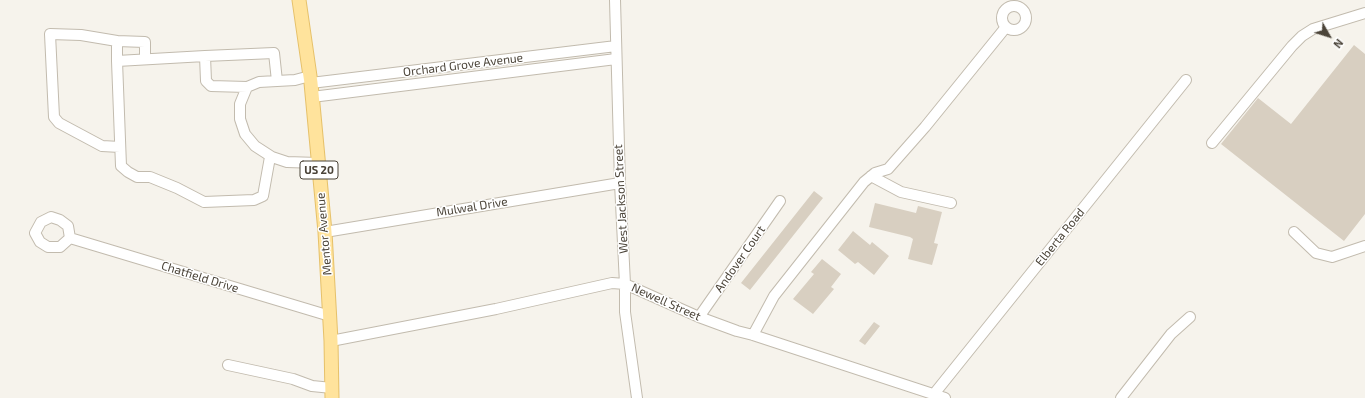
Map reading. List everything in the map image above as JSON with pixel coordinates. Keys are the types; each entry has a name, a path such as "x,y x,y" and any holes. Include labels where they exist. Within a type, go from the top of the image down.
{"main road":[{"name":"Mentor Avenue","path":"299,0 312,97 324,232 330,316 332,393"}],"street":[{"name":"West Jackson Street","path":"615,0 625,312 637,398"},
{"path":"1212,143 1292,46 1302,36 1313,29 1365,13"},
{"path":"754,335 774,296 864,182 875,173 888,169 925,127 1006,27"},
{"path":"120,147 102,146 59,123 54,117 50,34 82,35 117,41 144,42 145,59"},
{"path":"117,41 121,166 128,172 137,177 150,177 177,188 204,202 254,200 263,196 270,157"},
{"name":"Orchard Grove Avenue","path":"205,56 206,81 211,86 247,87 259,82 310,80 616,46"},
{"path":"117,61 274,53 276,81"},
{"name":"Orchard Grove Avenue","path":"312,97 616,59"},
{"name":"Elberta Road","path":"934,394 1186,80"},
{"path":"247,87 240,104 240,119 245,134 254,146 270,157 287,162 318,162"},
{"path":"871,176 901,192 951,203"},
{"name":"Mulwal Drive","path":"324,232 620,183"},
{"name":"Andover Court","path":"699,317 780,201"},
{"path":"1294,232 1316,253 1332,257 1365,246"},
{"name":"Chatfield Drive","path":"70,238 330,316"},
{"name":"Newell Street","path":"331,341 496,309 612,283 625,284 699,317 737,331 754,335 946,398"},
{"path":"1121,398 1171,334 1190,317"},
{"path":"228,365 292,379 332,393"}],"building":[{"path":"1354,45 1365,54 1365,214 1344,241 1221,144 1258,98 1291,124"},
{"path":"814,191 823,198 750,290 741,283"},
{"path":"875,203 916,213 918,206 942,212 934,243 938,244 932,265 908,259 913,239 910,237 869,227"},
{"path":"853,231 870,245 872,242 889,256 874,275 858,262 855,264 838,250"},
{"path":"822,259 841,274 831,287 834,289 813,314 793,299 814,274 811,272"},
{"path":"874,322 880,326 865,345 859,341"}]}
